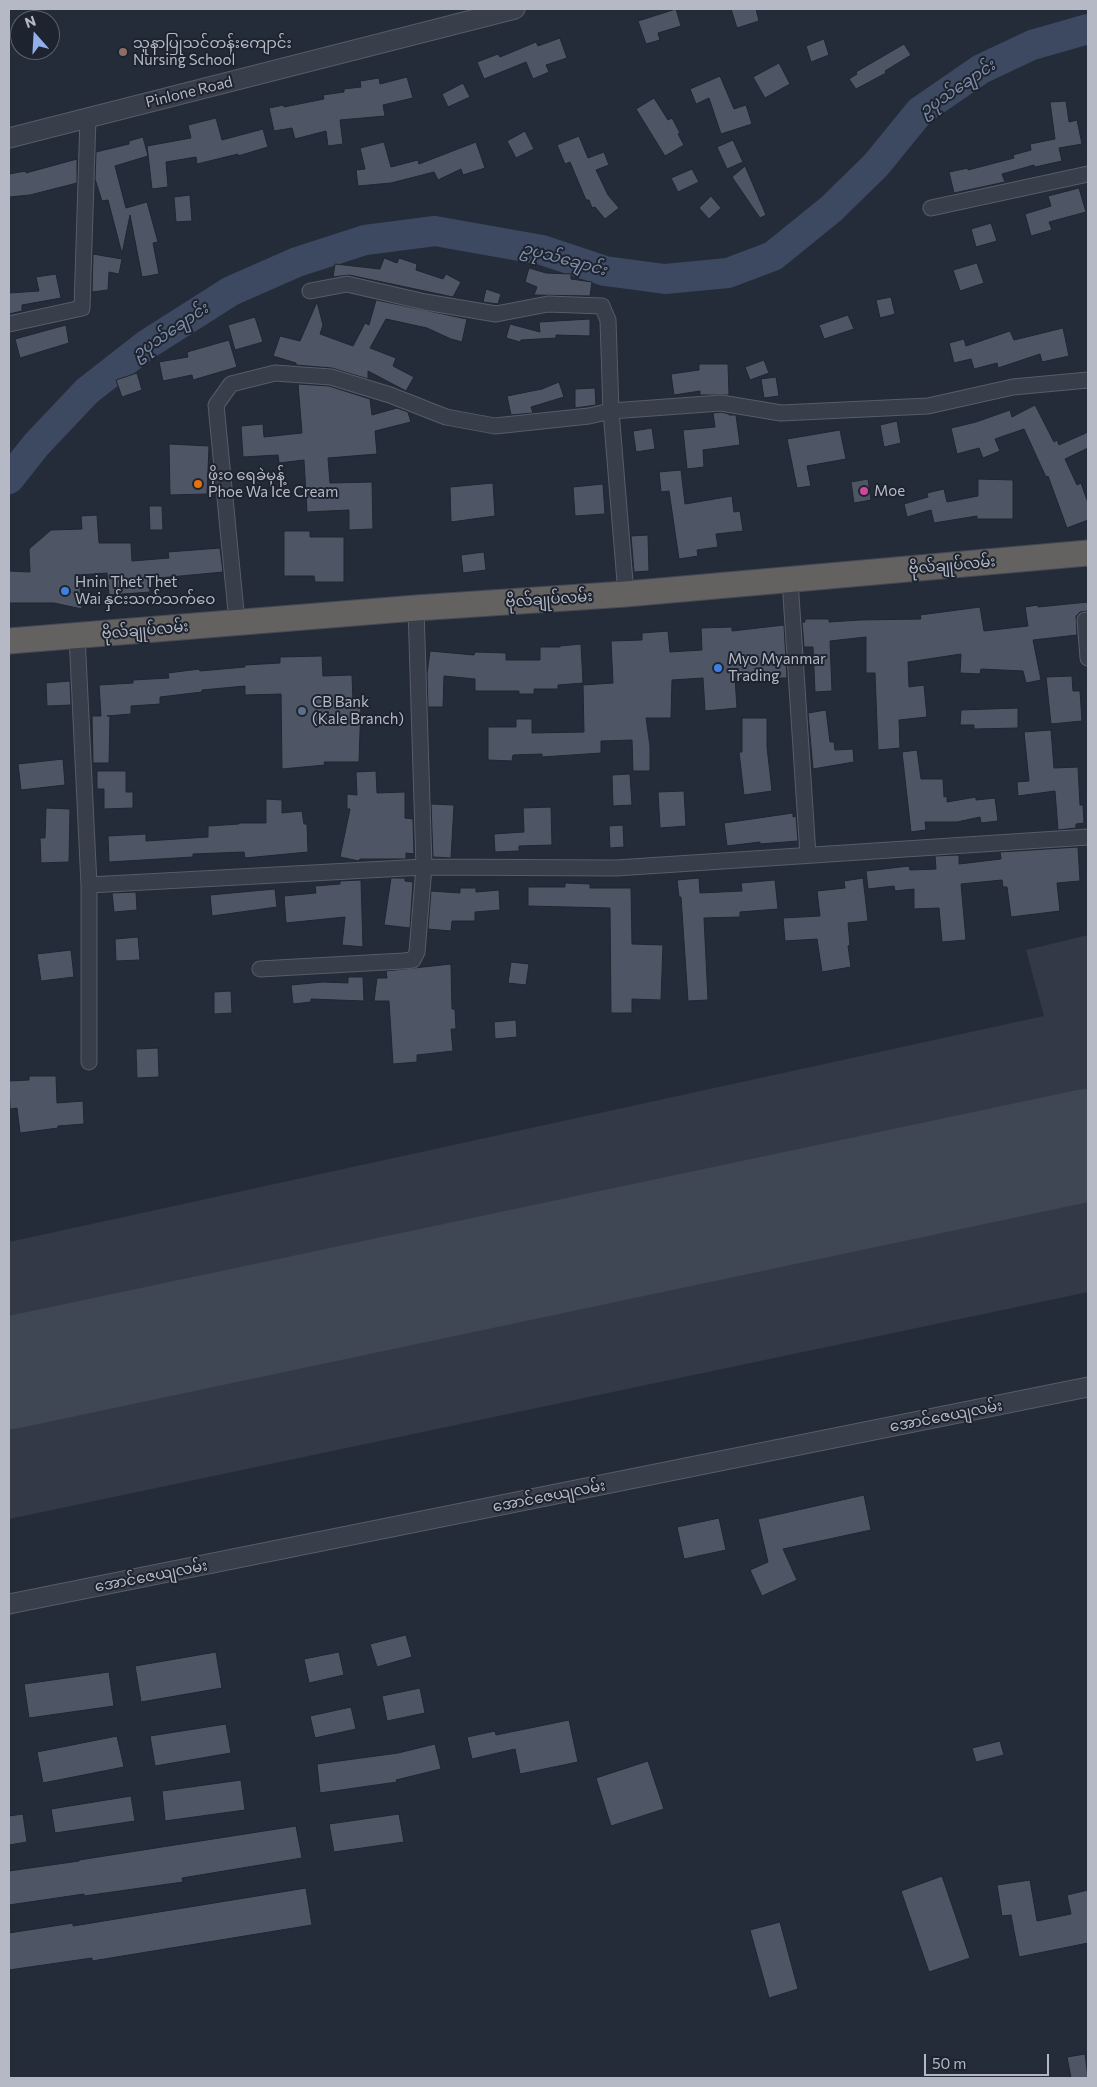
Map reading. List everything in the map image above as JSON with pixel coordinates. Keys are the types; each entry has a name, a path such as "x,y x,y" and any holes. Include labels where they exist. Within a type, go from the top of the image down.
{"highway":[{"name":"ဗိုလ်ချုပ်လမ်း","path":"9,641 416,608 626,594 1088,553"}],"street":[{"name":"Pinlone Road","path":"9,138 515,9"},
{"path":"9,324 82,308 88,118"},
{"path":"931,208 1088,174"},
{"path":"310,291 347,284 425,302 496,314 548,304 602,306 608,320 612,410 626,594"},
{"path":"237,622 216,405 232,384 275,373 331,376 390,395 446,417 495,426 589,416 612,410 721,403 781,413 928,406 1013,387 1088,380"},
{"path":"790,580 808,855"},
{"path":"260,969 413,960 417,952 424,866 416,608"},
{"path":"1085,620 1088,658"},
{"path":"77,635 89,885 89,1062"},
{"path":"89,885 424,866 616,868 1088,837"},
{"name":"အောင်ဇေယျလမ်း","path":"9,1604 1088,1387"}],"shaded area":[{"path":"1088,935 1088,1292 9,1519 9,1242 1044,1016 1026,950"}],"building":[{"path":"676,9 681,26 658,33 660,40 646,44 638,21"},
{"path":"731,9 756,9 759,21 737,28"},
{"path":"560,38 567,58 546,65 549,72 533,79 526,62 484,79 477,62 498,54 500,57 536,42 538,46"},
{"path":"824,39 829,55 811,62 806,46"},
{"path":"904,44 911,55 885,71 886,73 856,89 849,79 857,74 856,72"},
{"path":"779,63 790,84 765,98 753,77"},
{"path":"720,76 734,109 746,105 752,124 721,134 709,98 696,104 690,89"},
{"path":"407,77 413,98 383,105 385,116 340,120 343,144 328,146 326,131 295,139 292,128 274,131 269,108 324,99 323,95 344,92 344,89 361,87 360,81 379,78 380,84"},
{"path":"463,83 470,97 448,107 442,94"},
{"path":"654,98 668,120 672,118 684,145 665,156 636,109"},
{"path":"1066,101 1069,122 1077,120 1082,144 1059,148 1062,161 1035,167 1034,165 1002,174 1005,182 954,193 949,172 968,168 968,170 1014,158 1013,155 1031,150 1030,144 1055,139 1050,102"},
{"path":"216,118 222,140 263,129 268,147 238,156 238,154 197,164 196,157 166,162 168,187 152,189 147,146 191,138 188,125"},
{"path":"525,131 534,149 516,158 507,141"},
{"path":"579,136 588,158 604,152 609,165 596,170 608,195 619,208 605,219 595,207 592,208 589,200 586,200 570,162 565,164 557,145"},
{"path":"143,137 148,156 115,166 126,208 147,202 158,242 153,243 159,274 142,277 130,215 122,254 108,200 102,201 95,179 96,152 129,144 129,141"},
{"path":"733,140 743,162 727,169 717,147"},
{"path":"384,142 391,167 418,160 419,164 476,142 485,168 463,175 461,169 438,180 434,172 391,183 358,186 356,170 365,169 360,148"},
{"path":"77,159 77,183 30,195 9,197 9,174 26,171 26,173"},
{"path":"745,166 766,215 760,218 732,177"},
{"path":"692,169 699,182 678,192 671,178"},
{"path":"1079,188 1086,212 1049,222 1052,230 1031,236 1025,214 1051,206 1048,196"},
{"path":"190,195 192,221 176,222 174,197"},
{"path":"711,196 721,208 709,219 699,208"},
{"path":"991,223 997,241 976,247 971,229"},
{"path":"93,254 122,259 119,274 109,272 108,290 92,292"},
{"path":"384,258 397,263 399,258 417,264 416,270 443,279 446,274 461,282 453,297 349,275 333,277 335,264 380,269"},
{"path":"977,263 984,283 960,291 953,270"},
{"path":"529,268 546,273 571,274 571,279 592,282 590,296 534,295 537,287 525,282"},
{"path":"56,274 61,298 22,305 22,311 9,314 9,293 39,291 36,277"},
{"path":"486,289 501,294 498,304 483,302"},
{"path":"891,297 895,314 880,318 876,300"},
{"path":"376,300 467,319 462,342 427,328 386,319 370,348 396,358 393,366 414,377 406,391 368,371 368,379 332,368 296,365 296,363 273,356 280,336 300,341 317,302 323,325 320,334 353,346 365,323 369,325"},
{"path":"848,315 854,329 824,339 819,325"},
{"path":"255,317 263,342 235,350 228,325"},
{"path":"590,319 590,336 556,335 556,338 521,340 520,342 506,338 510,324 540,332 539,322"},
{"path":"66,325 69,343 20,358 15,339"},
{"path":"1063,328 1069,356 1042,362 1040,354 998,368 997,363 974,369 971,359 954,363 949,343 964,339 966,346 1010,331 1014,340"},
{"path":"229,340 237,367 193,380 192,375 163,381 159,362 188,357 187,352"},
{"path":"764,360 769,373 750,380 745,367"},
{"path":"699,364 728,364 729,395 700,395 700,391 674,395 671,374 699,370"},
{"path":"137,373 142,390 122,397 116,380"},
{"path":"776,377 779,396 764,398 761,379"},
{"path":"559,382 564,397 531,407 533,413 511,415 507,396 542,389"},
{"path":"298,384 329,386 370,399 372,415 397,408 408,412 411,422 375,431 377,454 328,458 330,483 372,482 373,529 349,530 349,510 307,512 304,460 279,463 278,455 243,457 241,426 263,424 264,437 302,433"},
{"path":"595,388 596,405 575,408 575,389"},
{"path":"1035,405 1054,442 1057,440 1059,445 1088,432 1088,448 1065,459 1077,485 1081,483 1088,503 1088,520 1067,528 1048,476 1046,477 1024,429 995,439 1000,451 983,458 979,448 957,454 951,428 976,422 1010,410 1012,417"},
{"path":"721,412 736,415 740,445 703,450 704,467 687,469 683,430 715,427 713,413"},
{"path":"897,421 901,443 884,447 880,425"},
{"path":"652,428 655,449 636,452 633,431"},
{"path":"840,430 846,459 807,466 811,486 797,488 787,439"},
{"path":"169,444 209,446 207,494 170,495"},
{"path":"681,470 685,504 732,496 734,512 740,511 743,531 716,534 718,547 697,550 698,556 679,559 669,491 661,492 659,472"},
{"path":"868,479 871,500 854,503 851,482"},
{"path":"978,479 1013,480 1013,519 977,519 977,516 934,523 931,510 907,517 904,504 928,497 927,493 944,489 947,502 978,496"},
{"path":"493,483 495,516 451,522 450,487"},
{"path":"603,484 605,514 575,516 573,487"},
{"path":"149,506 162,506 163,530 150,530"},
{"path":"97,515 99,543 131,543 132,561 169,558 168,552 220,548 223,572 149,579 150,592 109,595 107,573 79,575 82,609 54,603 9,603 9,571 30,572 29,549 51,530 82,529 81,516"},
{"path":"284,531 310,531 310,537 344,537 344,582 315,582 314,576 284,576"},
{"path":"648,535 649,571 634,572 631,536"},
{"path":"484,552 486,570 463,573 461,555"},
{"path":"1088,602 1088,611 1080,612 1076,616 1077,635 1033,640 1041,680 1026,683 1023,671 981,669 980,674 960,673 961,654 908,662 909,687 924,685 927,717 899,720 900,748 878,750 875,673 866,673 866,637 830,641 832,691 815,692 813,647 804,647 802,622 805,622 805,619 829,619 829,622 921,619 920,615 980,607 984,631 1028,626 1025,607"},
{"path":"784,625 787,678 735,678 737,708 705,711 703,678 672,680 671,718 646,718 650,746 650,771 633,771 632,740 601,741 601,753 542,757 542,754 513,755 512,761 488,760 488,727 516,727 516,719 532,719 532,733 584,732 583,685 613,683 611,641 642,640 642,633 668,631 670,652 702,650 701,628 732,627 732,631"},
{"path":"581,644 583,683 558,685 558,689 534,689 534,694 519,694 519,691 475,691 475,679 444,676 443,707 428,707 427,674 430,651 474,655 475,652 506,653 506,660 540,660 540,647"},
{"path":"322,656 323,676 352,675 353,702 361,703 359,762 324,762 325,765 282,769 281,694 245,695 245,686 202,690 202,692 160,697 160,704 131,706 131,714 107,716 110,716 109,763 93,763 92,716 101,716 99,685 133,683 133,680 169,678 168,673 199,669 200,671 280,663 280,657"},
{"path":"1072,676 1073,691 1080,691 1082,721 1051,724 1046,677"},
{"path":"70,681 71,705 47,706 46,683"},
{"path":"1018,708 1018,728 974,729 974,725 960,725 961,710"},
{"path":"826,710 830,742 834,742 835,750 853,749 854,762 813,769 808,713"},
{"path":"742,718 767,718 767,747 772,791 744,795 739,752 742,752"},
{"path":"1051,730 1054,768 1078,767 1080,805 1083,805 1084,823 1076,824 1076,828 1058,830 1055,791 1018,796 1017,782 1029,781 1024,732"},
{"path":"917,750 921,779 943,779 944,797 947,796 947,802 976,797 976,800 995,798 998,821 981,823 980,817 957,822 925,822 926,830 911,832 902,752"},
{"path":"63,759 65,785 21,790 18,764"},
{"path":"97,771 126,771 126,792 133,792 133,808 104,809 104,789 97,789"},
{"path":"376,771 377,793 405,792 405,818 413,819 414,854 406,853 406,859 360,859 359,861 340,857 350,809 347,809 347,794 357,795 356,772"},
{"path":"630,774 632,805 613,806 612,775"},
{"path":"684,791 686,826 660,828 658,792"},
{"path":"266,799 282,800 282,813 302,811 304,824 307,824 308,852 245,858 244,852 193,854 193,857 109,862 108,836 146,834 146,841 208,837 208,826 266,823"},
{"path":"431,804 454,805 451,858 433,857"},
{"path":"551,807 552,845 519,846 519,851 495,852 494,834 524,832 523,808"},
{"path":"46,808 70,809 69,862 41,863 40,838 45,838"},
{"path":"793,813 793,817 796,816 798,841 760,844 760,842 727,846 724,823"},
{"path":"623,825 624,847 610,848 609,826"},
{"path":"1078,847 1080,881 1057,883 1060,911 1011,917 1007,887 1003,887 1002,880 961,884 966,940 942,942 939,908 914,909 914,889 895,891 894,886 868,889 866,871 909,866 910,870 936,869 935,856 959,855 959,864 1001,859 1000,852"},
{"path":"391,878 405,878 405,881 413,882 410,928 384,925"},
{"path":"699,878 700,893 742,891 741,883 775,880 778,909 740,912 740,917 704,918 708,1000 688,1001 681,897 679,897 677,880"},
{"path":"863,878 868,921 848,923 850,945 848,946 851,967 822,972 817,939 785,941 783,918 820,916 817,891 845,888 844,881"},
{"path":"361,880 363,947 342,945 345,917 286,923 284,896 316,893 315,886 340,884 340,881"},
{"path":"565,883 590,884 590,888 631,888 632,944 663,945 661,1000 632,999 632,1013 611,1013 610,908 528,906 528,887 565,887"},
{"path":"460,888 476,888 476,892 499,890 500,910 475,912 475,921 452,921 451,931 428,929 431,891 460,893"},
{"path":"275,889 277,907 212,916 210,895"},
{"path":"136,892 137,910 114,912 112,893"},
{"path":"138,937 140,960 116,961 115,939"},
{"path":"71,950 74,977 41,981 37,954"},
{"path":"511,962 529,964 526,985 508,983"},
{"path":"451,964 452,1009 455,1009 456,1029 451,1029 453,1051 417,1055 417,1062 393,1064 389,1001 374,1001 377,978 387,978 386,971"},
{"path":"348,977 363,977 364,1001 311,999 311,1002 293,1004 291,985 323,982 348,983"},
{"path":"231,991 232,1013 214,1014 214,992"},
{"path":"516,1020 517,1037 495,1039 494,1022"},
{"path":"158,1048 159,1077 137,1078 136,1049"},
{"path":"29,1076 56,1076 57,1103 83,1101 84,1124 58,1126 58,1128 20,1133 17,1108 10,1109 9,1081 29,1080"},
{"path":"864,1495 871,1530 783,1549 797,1580 762,1596 750,1570 768,1562 758,1519"},
{"path":"719,1518 726,1550 684,1559 677,1527"},
{"path":"406,1635 412,1657 377,1667 370,1644"},
{"path":"216,1652 222,1688 141,1702 135,1666"},
{"path":"339,1652 344,1675 309,1683 304,1659"},
{"path":"109,1672 114,1706 29,1718 24,1684"},
{"path":"420,1688 425,1713 387,1721 382,1696"},
{"path":"351,1707 356,1729 315,1738 310,1716"},
{"path":"569,1720 578,1762 520,1774 515,1749 472,1759 467,1737 495,1731 496,1735"},
{"path":"226,1724 231,1753 155,1766 150,1736"},
{"path":"117,1736 124,1767 43,1783 37,1752"},
{"path":"1000,1741 1004,1755 976,1762 972,1748"},
{"path":"435,1744 441,1769 396,1780 397,1782 320,1793 317,1764 398,1753"},
{"path":"648,1761 664,1809 611,1826 596,1778"},
{"path":"241,1780 245,1810 165,1821 162,1791"},
{"path":"131,1796 135,1821 55,1833 51,1809"},
{"path":"23,1814 27,1842 9,1845 9,1816"},
{"path":"399,1814 404,1842 334,1852 329,1824"},
{"path":"296,1826 302,1858 182,1878 183,1882 9,1905 9,1871"},
{"path":"942,1876 970,1958 929,1972 901,1891"},
{"path":"1030,1880 1037,1921 1071,1914 1067,1895 1088,1890 1088,1943 1019,1957 1011,1915 1002,1916 997,1885"},
{"path":"306,1888 312,1925 92,1961 92,1958 9,1970 9,1933 73,1923 73,1926"},
{"path":"780,1922 798,1989 769,1998 750,1930"},
{"path":"1085,2054 1088,2078 1071,2078 1067,2057"}],"waterway":[{"name":"ဥပုသ်ချောင်း","path":"9,479 36,445 87,391 146,345 231,291 297,262 365,240 435,231 542,250 605,271 665,279 728,273 773,256 831,209 876,165 920,111 981,69 1032,45 1088,29"}],"runway":[{"path":"9,1373 1088,1145"}],"place":[{"name":"သူနာပြုသင်တန်းကျောင်း Nursing School","path":"123,52"},
{"name":"ဖိုးဝ ရေခဲမုန့် Phoe Wa Ice Cream","path":"198,484"},
{"name":"Moe","path":"864,491"},
{"name":"Hnin Thet Thet Wai နှင်းသက်သက်ဝေ","path":"65,591"},
{"name":"Myo Myanmar Trading","path":"718,668"},
{"name":"CB Bank (Kale Branch)","path":"302,711"}]}
